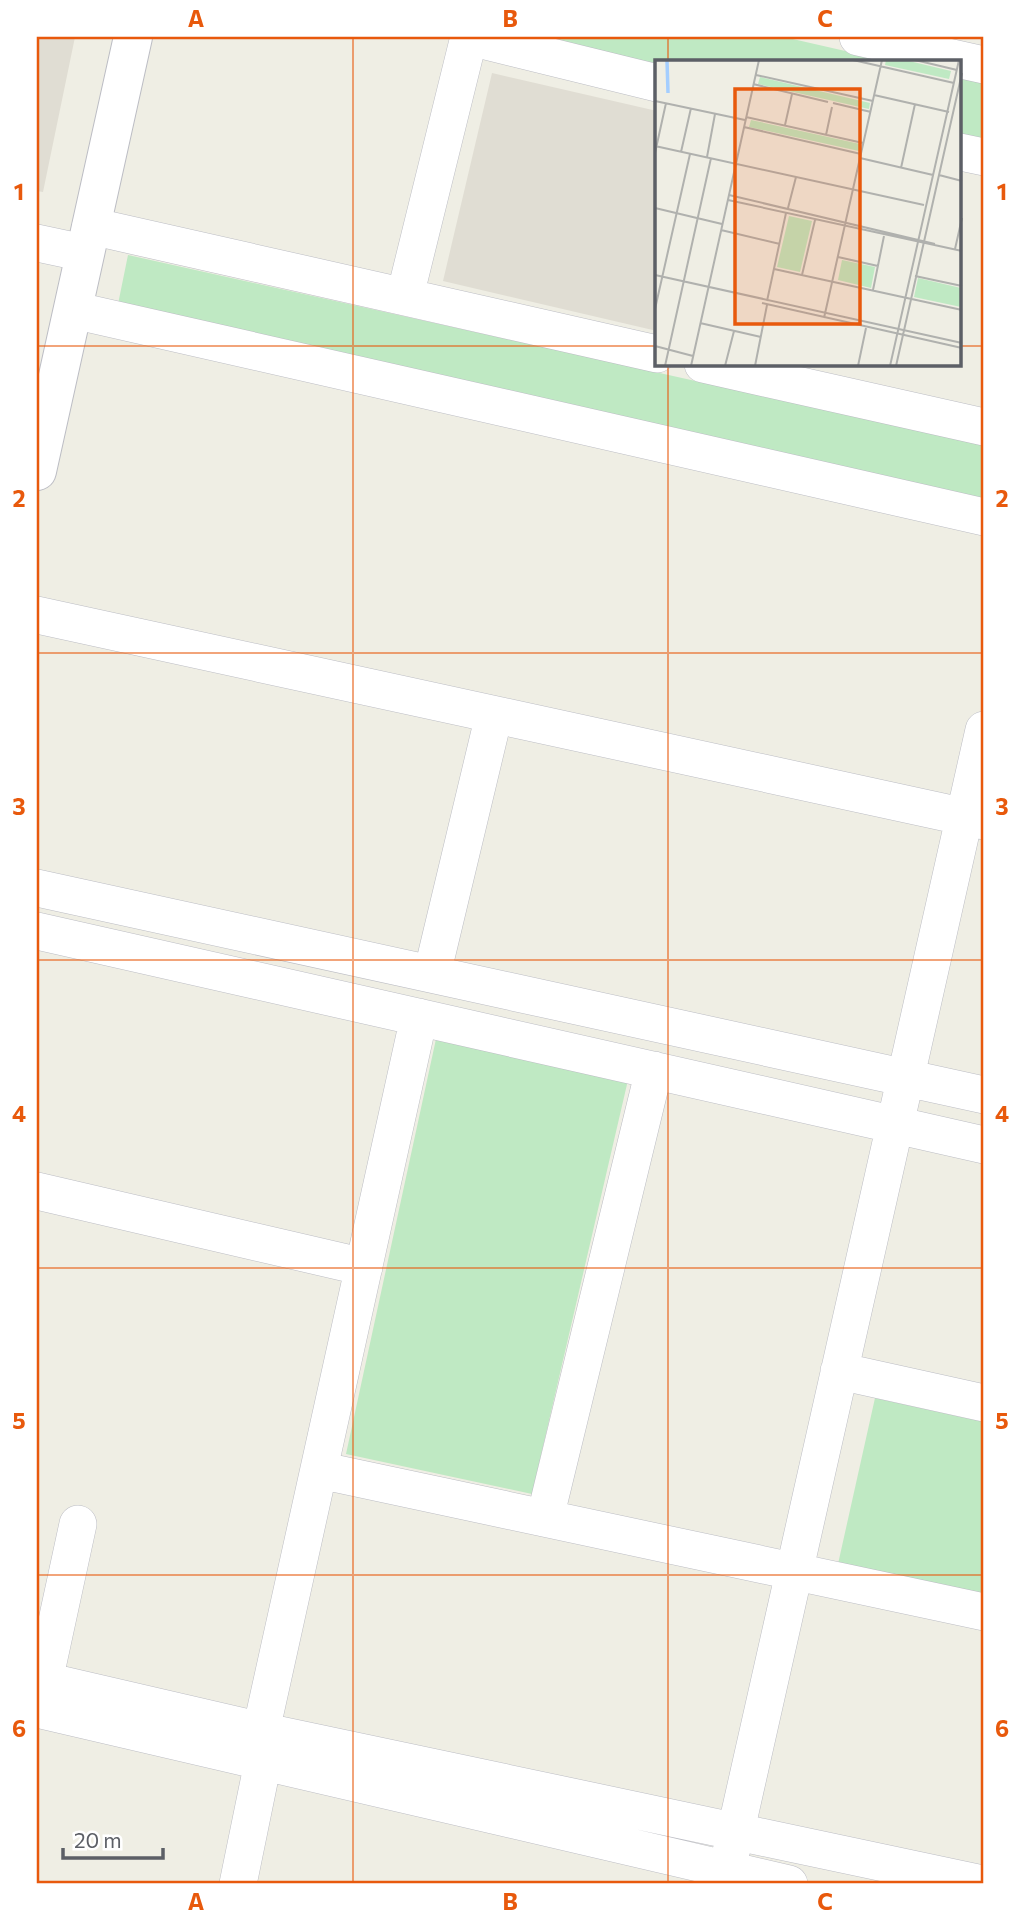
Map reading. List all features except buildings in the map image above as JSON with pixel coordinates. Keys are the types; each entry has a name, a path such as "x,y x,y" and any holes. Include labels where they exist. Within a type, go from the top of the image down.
{"street":[{"path":"37,471 133,37"},
{"path":"405,296 470,37 655,83"},
{"path":"859,37 962,60"},
{"path":"962,60 984,65"},
{"path":"962,152 984,157"},
{"path":"37,243 88,239 405,296 655,354"},
{"path":"73,310 984,517"},
{"path":"722,366 741,368 984,427"},
{"path":"37,615 974,819"},
{"path":"432,974 494,715"},
{"path":"727,1870 906,1077 974,819 984,730"},
{"path":"37,888 984,1095"},
{"path":"37,931 984,1145"},
{"path":"238,1884 262,1746 319,1470 419,1017"},
{"path":"545,1518 654,1070"},
{"path":"37,1191 364,1267"},
{"path":"839,1371 984,1403"},
{"path":"319,1470 984,1612"},
{"path":"78,1524 39,1690 789,1884"},
{"path":"262,1746 735,1833 983,1884"}],"shaded area":[{"path":"37,37 75,37 43,192 37,191"},
{"path":"492,73 655,111 655,331 443,281"}],"green space":[{"path":"532,37 784,37 885,60 655,60 655,66"},
{"path":"962,78 984,83 984,142 962,136"},
{"path":"128,255 984,445 984,500 117,309"},
{"path":"436,1039 628,1080 532,1494 346,1454"},
{"path":"875,1398 984,1422 984,1595 838,1564"}]}
